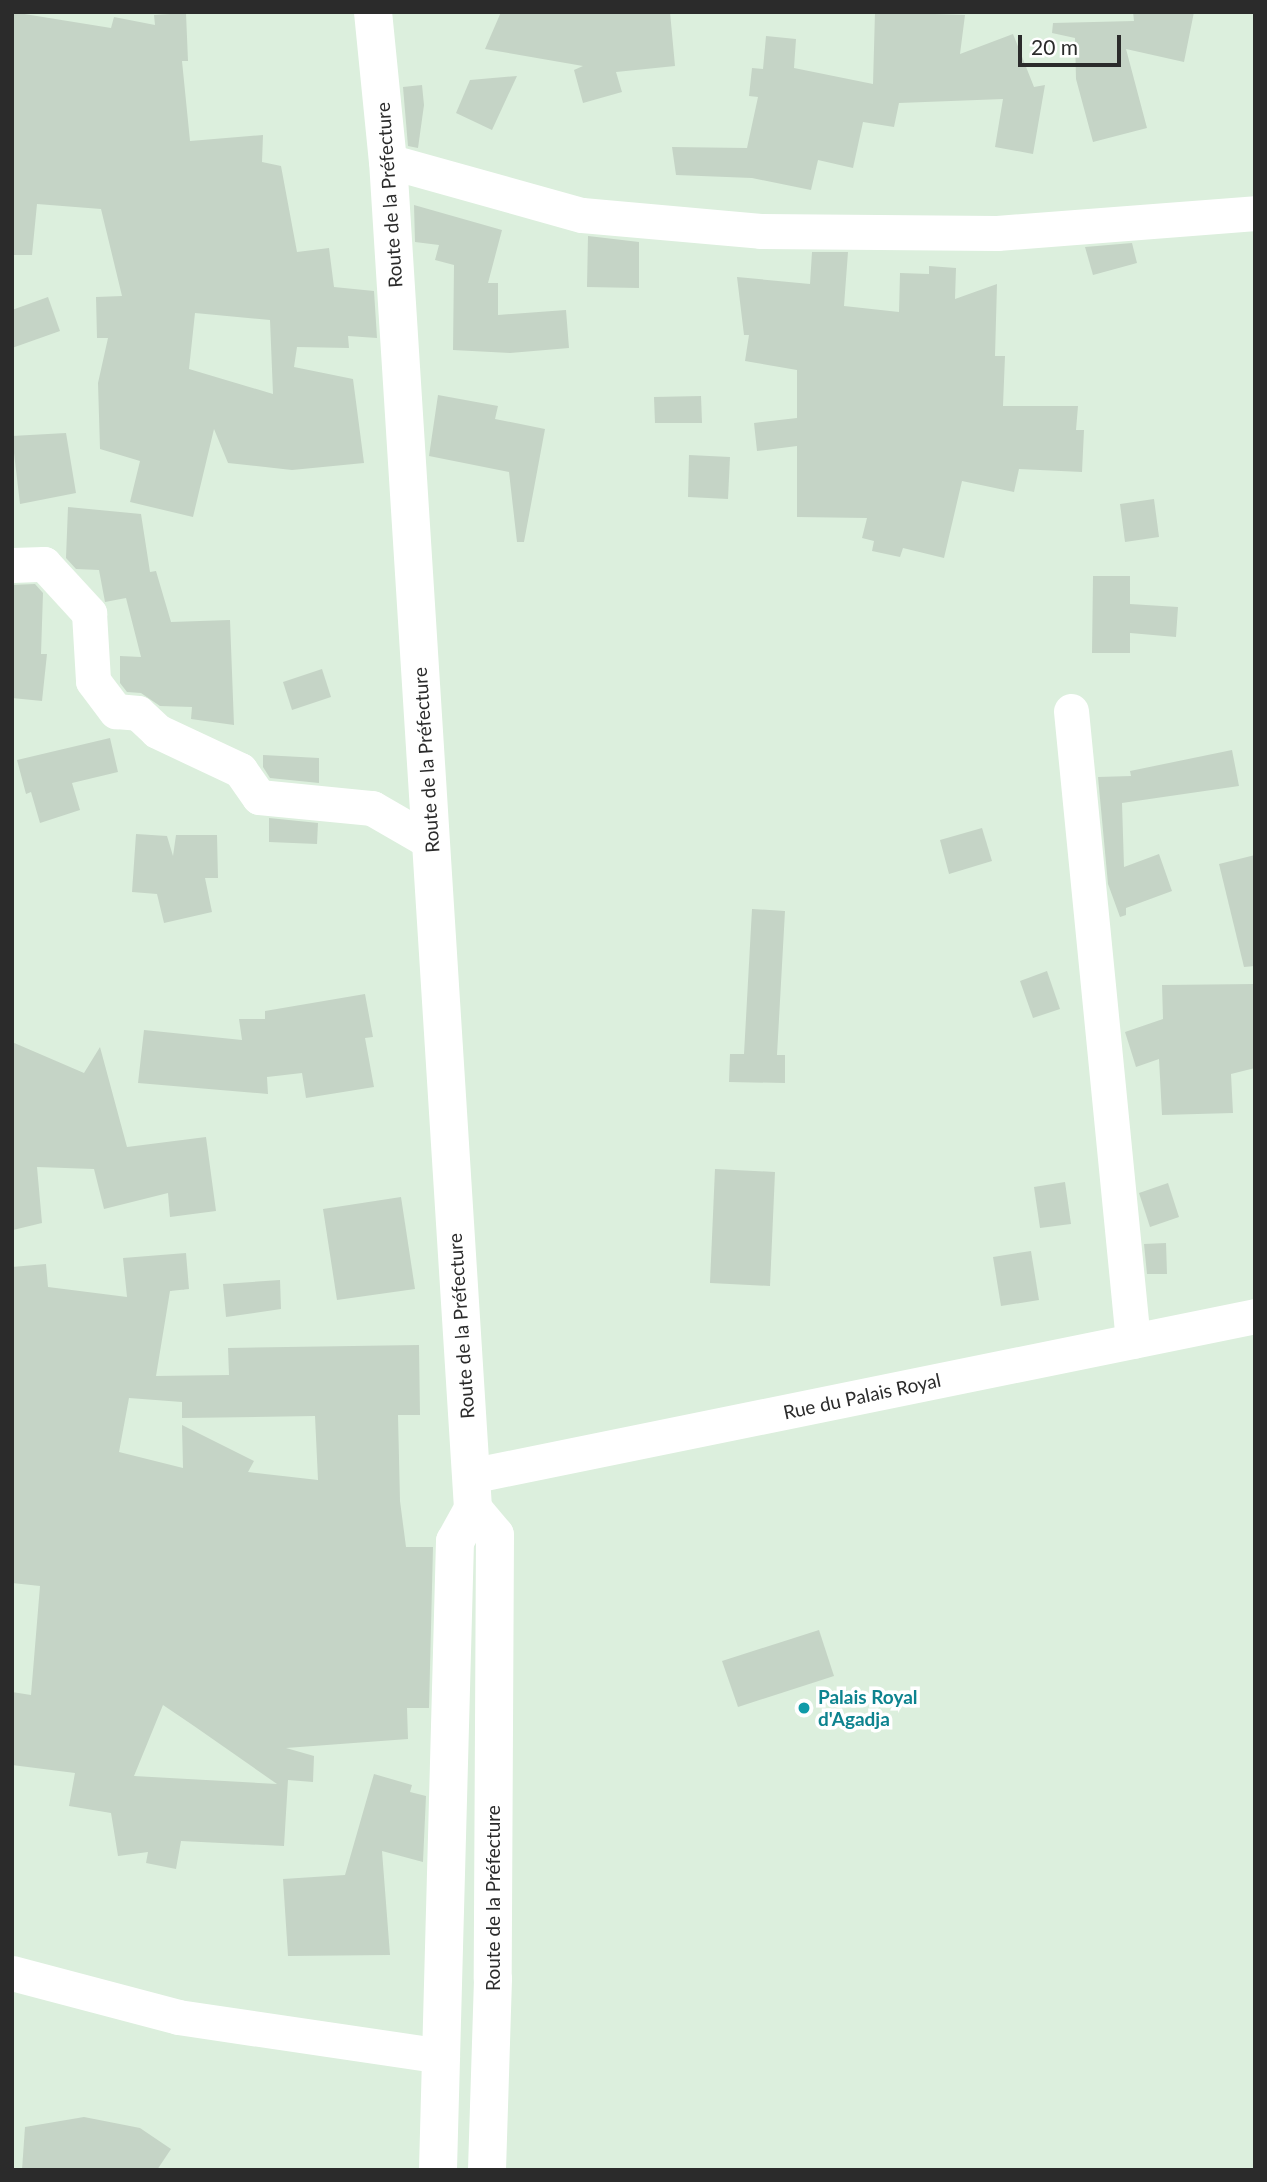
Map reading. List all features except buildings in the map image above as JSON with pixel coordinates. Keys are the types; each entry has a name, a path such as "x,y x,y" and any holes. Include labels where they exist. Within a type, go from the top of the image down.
{"street":[{"name":"Route de la Préfecture","path":"373,12 388,161 472,1493 495,1535 493,1979 487,2170"},
{"path":"388,161 582,215 760,231 997,233 1255,214"},
{"path":"12,565 44,564 89,613 93,681 116,711 138,713 157,732 240,771 259,797 372,808 431,842"},
{"path":"1071,710 1133,1341"},
{"name":"Rue du Palais Royal","path":"472,1493 1133,1341 1255,1316"},
{"path":"438,2170 456,1541 472,1493"},
{"path":"12,1973 178,2017 442,2056"}],"place":[{"name":"Palais Royal d'Agadja","path":"804,1708"}]}
